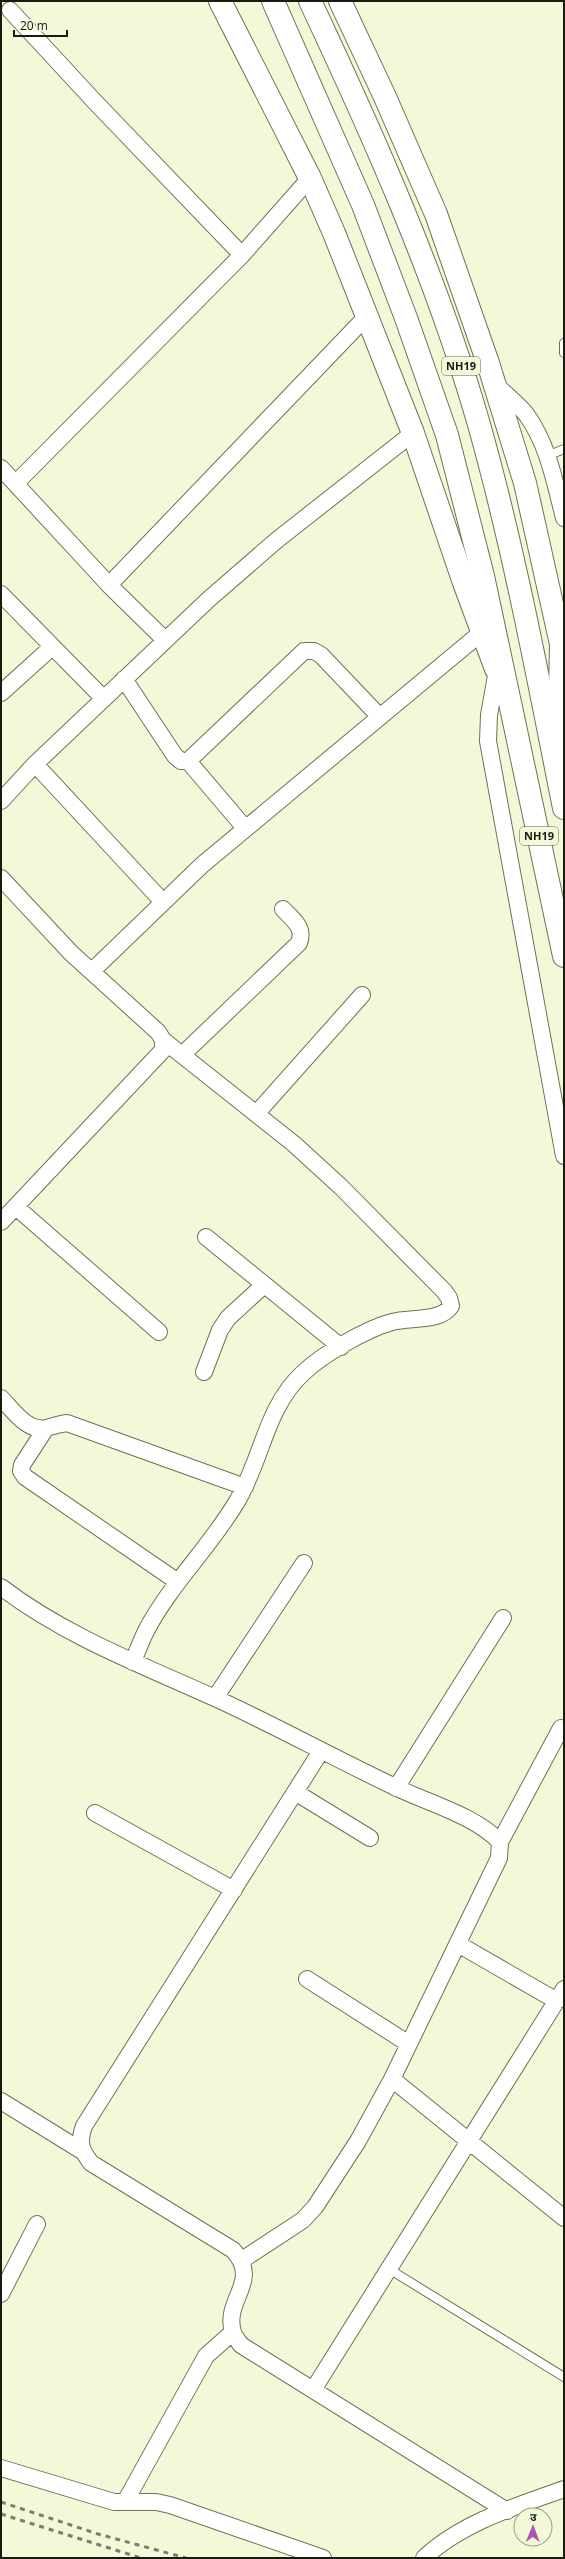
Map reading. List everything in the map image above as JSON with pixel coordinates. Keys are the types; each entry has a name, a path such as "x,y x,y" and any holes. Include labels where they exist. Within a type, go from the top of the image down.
{"main road":[{"path":"220,1 310,178 413,433 482,632 514,717"},
{"name":"NH19","path":"273,1 363,204 406,318 447,435 483,576 564,956"},
{"name":"NH19","path":"310,1 364,116 427,270 457,354 478,420 514,561 564,808"},
{"path":"340,1 385,97 436,214 494,383 525,483 562,644 562,701 552,750"}],"street":[{"path":"9,10 101,109 242,255"},
{"path":"17,482 242,255 310,178"},
{"path":"109,585 366,317"},
{"path":"494,383 526,414 548,456 564,518"},
{"path":"1,801 35,764 104,699 164,639 277,540 413,433"},
{"path":"1,468 17,482 109,585 164,639"},
{"path":"1,594 104,699"},
{"path":"92,971 163,902 245,828 482,632"},
{"path":"1,693 52,647"},
{"path":"188,761 279,672 304,651 314,651 321,654 380,717"},
{"path":"497,670 489,715 488,741 564,1156"},
{"path":"124,679 175,756 181,760 188,761 245,828"},
{"path":"35,764 163,902"},
{"path":"1,878 71,953 153,1027 162,1040 256,1114 341,1187 449,1298 451,1306 447,1312 438,1316 391,1322 375,1328 341,1347 304,1372 280,1401 245,1487 226,1518 178,1582 145,1632 133,1662"},
{"path":"182,1055 299,943 302,935 300,927 283,909"},
{"path":"256,1114 362,994"},
{"path":"1,1222 159,1056 163,1050 162,1040"},
{"path":"16,1207 159,1332"},
{"path":"206,1238 341,1347"},
{"path":"204,1372 220,1330 228,1318 264,1285"},
{"path":"1,1398 24,1422 34,1427 46,1428 67,1423 245,1487"},
{"path":"46,1428 22,1464 21,1471 25,1477 178,1582"},
{"path":"215,1698 304,1563"},
{"path":"1,1587 56,1623 133,1662 215,1698 396,1788 489,1831 500,1842"},
{"path":"396,1788 503,1618"},
{"path":"242,2260 303,2220 315,2207 358,2141 392,2079 499,1858 500,1842 561,1728"},
{"path":"82,2151 79,2139 84,2126 321,1751"},
{"path":"295,1792 370,1838"},
{"path":"94,1813 234,1890"},
{"path":"313,2390 470,2142 560,1995 458,1944"},
{"path":"307,1979 409,2044"},
{"path":"392,2079 564,2218"},
{"path":"1,2101 82,2151 91,2163 233,2250 242,2260 245,2273 232,2314 232,2332 241,2345 507,2511"},
{"path":"1,2294 37,2224"},
{"path":"125,2502 206,2356 232,2332"},
{"path":"1,2468 91,2496 125,2502 156,2502 323,2558"},
{"path":"424,2558 448,2538 507,2511 564,2489"}],"lane":[{"path":"564,343 564,354"},
{"path":"548,456 564,449"},
{"path":"389,2269 564,2377"}],"railway":[{"path":"1,2502 98,2534 186,2558"},
{"path":"1,2514 141,2558"}]}
